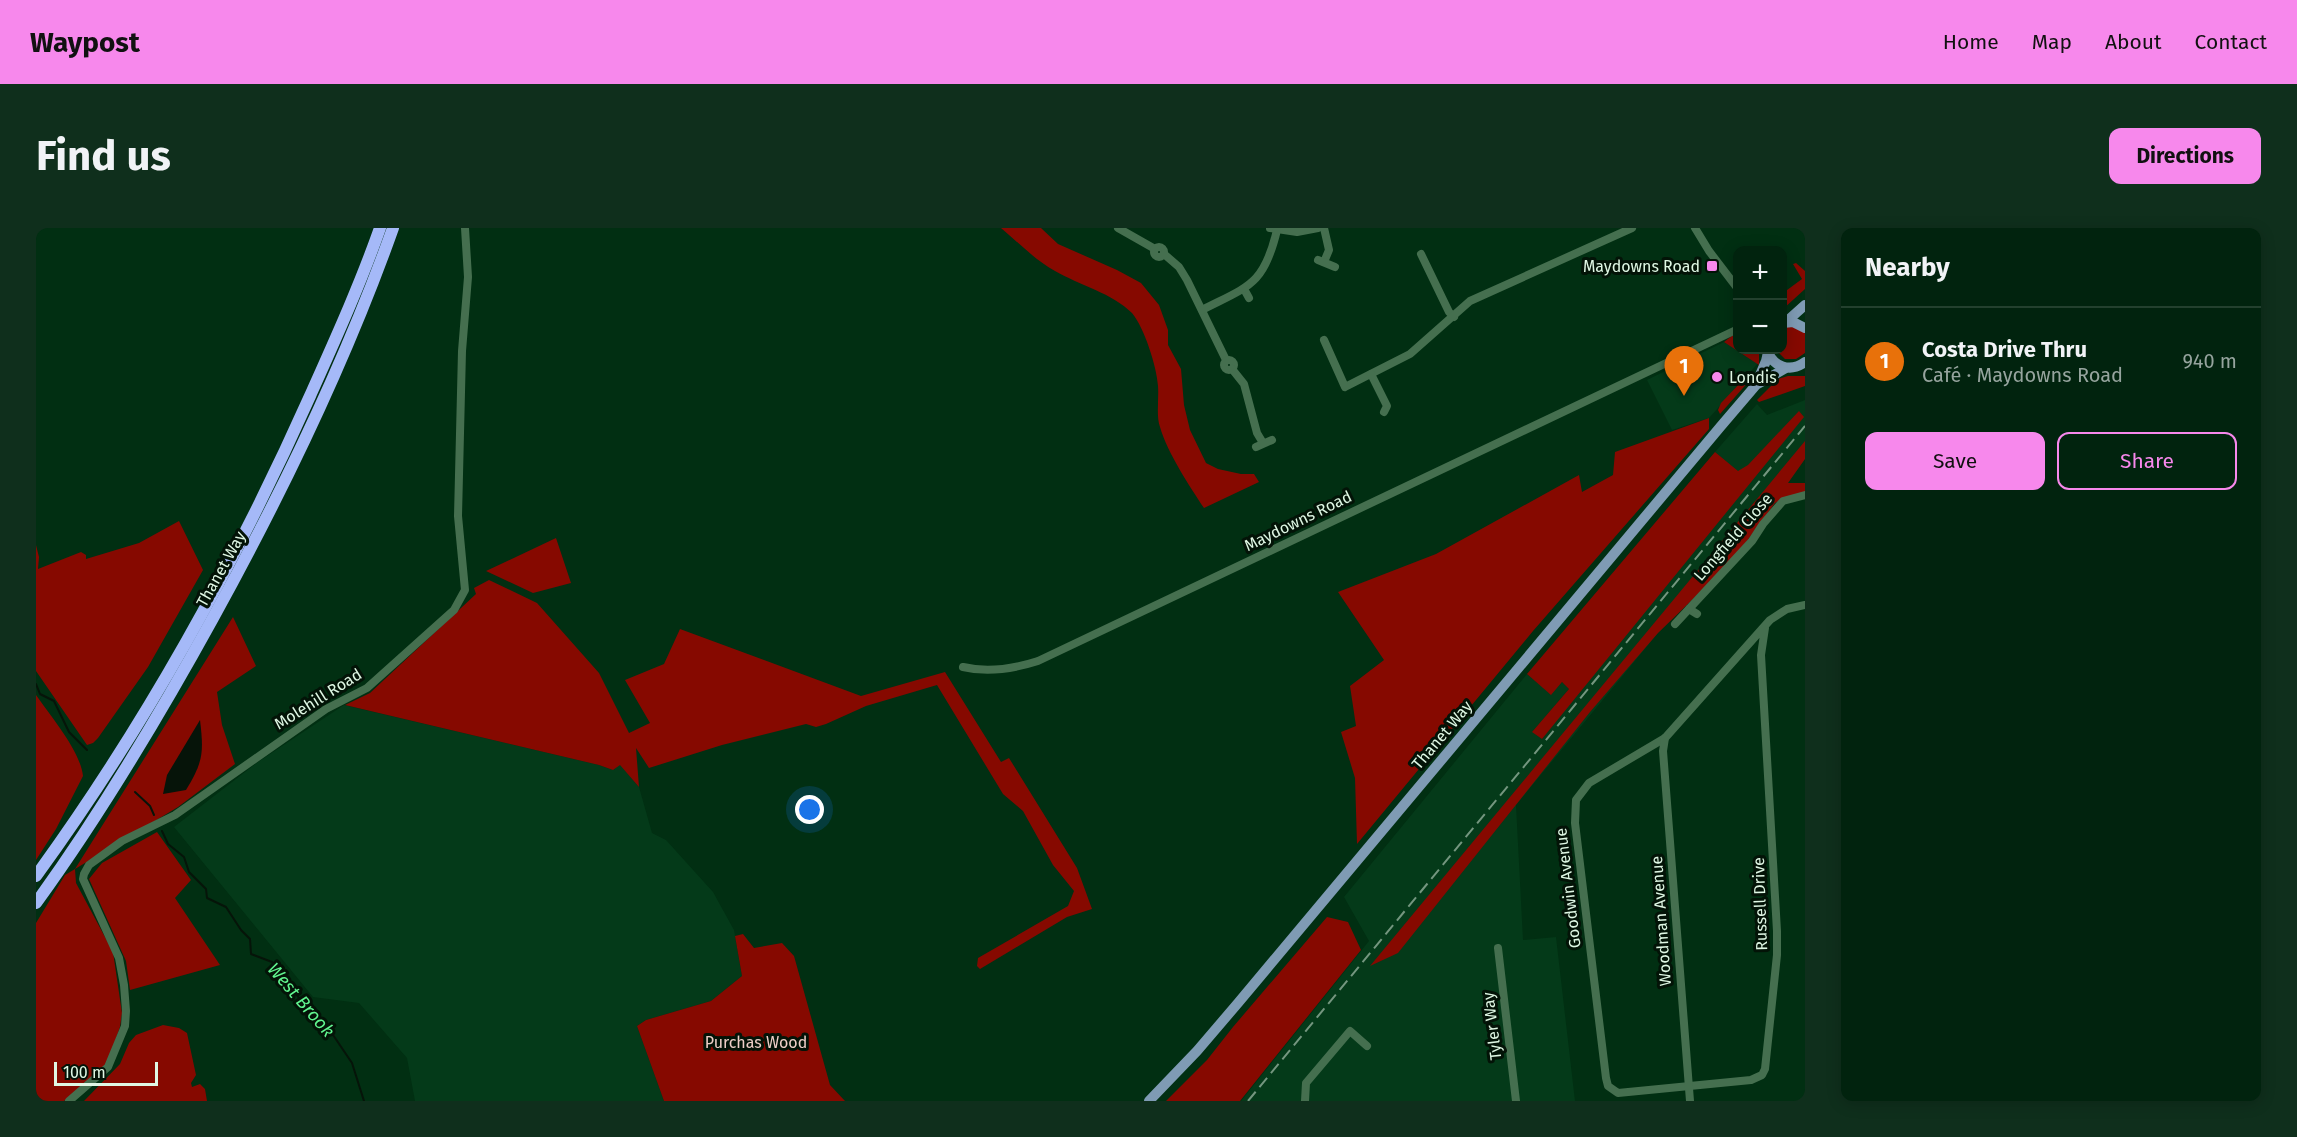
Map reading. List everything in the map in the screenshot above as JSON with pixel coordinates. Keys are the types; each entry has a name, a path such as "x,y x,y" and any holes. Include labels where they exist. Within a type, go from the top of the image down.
{"highway":[{"name":"Thanet Way","path":"36,876 63,839 144,715 243,538 272,481 328,356 380,228"},
{"name":"Thanet Way","path":"36,903 76,847 163,709 251,550 307,436 393,228"}],"main road":[{"path":"1787,320 1805,305"},
{"path":"1787,323 1793,322 1805,328"},
{"name":"Thanet Way","path":"1149,1101 1197,1051 1238,1003 1756,385 1767,354"},
{"path":"1769,354 1774,362 1795,368"},
{"name":"Thanet Way","path":"1756,385 1805,362"}],"street":[{"name":"Molehill Road","path":"69,1101 108,1067 125,1026 124,985 119,958 83,879 89,865 122,841 175,815 326,709 367,688 454,610 465,590 458,516 462,351 468,277 465,228"},
{"path":"1118,228 1155,249 1162,247 1164,254 1179,267 1226,360 1233,362 1232,369 1244,384 1257,433 1263,443"},
{"path":"1202,310 1244,289 1265,268 1272,252 1273,229 1297,232 1318,228"},
{"path":"1324,228 1329,250 1321,261 1335,267"},
{"path":"1324,340 1345,387 1410,354 1470,301 1632,228"},
{"path":"1695,228 1733,284"},
{"path":"1420,254 1449,312 1454,317"},
{"path":"1244,289 1249,298"},
{"name":"Maydowns Road","path":"963,667 979,671 1005,669 1021,667 1038,661 1733,331"},
{"path":"1371,374 1387,406 1384,412"},
{"name":"Longfield Close","path":"1675,624 1693,612 1783,501 1805,495"},
{"name":"Goodwin Avenue","path":"1689,1085 1627,1093 1618,1093 1608,1086 1575,823 1576,800 1589,783 1665,738 1770,620 1787,609 1805,605"},
{"name":"Russell Drive","path":"1689,1085 1751,1080 1762,1075 1767,1060 1777,955 1777,931 1761,655 1765,628"},
{"path":"1742,653 1752,650 1761,655"},
{"name":"Woodman Avenue","path":"1665,738 1663,751 1690,1101"},
{"name":"Tyler Way","path":"1498,948 1516,1101"},
{"path":"1305,1101 1306,1083 1350,1031 1367,1046"}],"shaded area":[{"path":"1724,342 1733,347 1733,354 1747,354 1760,361 1709,418 1672,430 1647,380"},
{"path":"1805,400 1805,459 1788,483 1805,483 1789,496 1775,503 1741,549 1658,633 1516,805 1523,940 1556,937 1575,1101 1241,1101 1369,941 1344,897 1527,674 1551,694 1562,682 1569,689 1533,731 1542,739 1738,472 1715,452 1757,404 1767,415"},
{"path":"344,705 613,770 620,764 639,787 652,833 666,840 713,892 734,930 742,976 711,1001 646,1020 637,1026 664,1101 415,1101 407,1058 359,1003 313,997 174,827 258,762"},
{"path":"200,720 202,749 196,772 186,790 163,794 167,775"}],"green space":[{"path":"1001,228 1041,228 1058,244 1141,283 1159,305 1168,330 1168,345 1181,369 1184,405 1190,430 1206,463 1218,469 1254,474 1259,482 1204,508 1179,469 1163,437 1158,418 1158,386 1155,369 1137,319 1115,300 1048,267"},
{"path":"1796,263 1805,271 1805,289 1787,305 1787,290 1802,279 1793,264"},
{"path":"1787,326 1805,331 1805,353 1796,359 1785,359 1780,354 1787,354"},
{"path":"1733,335 1733,348 1724,342"},
{"path":"1742,354 1759,354 1759,365"},
{"path":"1788,376 1805,376 1805,386 1759,402 1757,400 1778,379"},
{"path":"1743,380 1750,380 1720,414 1718,410 1721,403"},
{"path":"1799,411 1804,417 1542,739 1532,732 1569,689 1562,682 1551,695 1527,674 1715,452 1738,471 1748,465"},
{"path":"1709,418 1709,429 1533,631 1357,844 1355,778 1341,732 1356,726 1350,686 1384,660 1338,592 1436,554 1579,475 1582,492 1613,475 1615,452"},
{"path":"1805,441 1805,459 1788,483 1805,483 1805,493 1789,496 1775,503 1741,549 1658,633 1590,712 1398,953 1370,966"},
{"path":"179,521 203,570 148,667 98,738 87,745 36,671 36,545 39,557 38,569 81,552 86,555 86,559 139,543"},
{"path":"556,538 571,583 533,593 486,571"},
{"path":"489,580 537,603 599,673 629,733 650,723 625,680 664,664 680,629 861,696 945,672 1001,762 1009,758 1077,868 1092,909 1067,917 980,969 977,966 978,958 1068,906 1074,891 1053,865 1023,811 1003,794 937,685 866,706 816,727 806,724 722,745 649,768 636,748 639,787 620,765 613,770 345,705 370,693 476,594 474,588"},
{"path":"233,617 256,666 217,692 222,725 235,764 178,807 75,869"},
{"path":"36,695 71,745 83,776 56,829 36,860"},
{"path":"157,832 191,880 175,898 220,965 130,990 126,961 89,879 102,863"},
{"path":"75,869 76,883 113,952 122,1013 120,1027 108,1061 99,1072 64,1101 36,1101 36,923 65,875"},
{"path":"1327,917 1348,922 1361,950 1240,1101 1166,1101 1207,1060"},
{"name":"Purchas Wood","path":"743,934 754,948 782,943 794,956 830,1085 845,1101 664,1101 637,1026 646,1020 711,1001 742,976 735,936"},
{"path":"163,1025 179,1028 187,1033 196,1075 191,1083 192,1087 200,1084 205,1089 207,1101 84,1101 120,1064 129,1043 136,1035"}],"waterway":[{"name":"West Brook","path":"36,684 40,694 54,701 69,732 87,750"},
{"name":"West Brook","path":"135,792 150,806 154,815"},
{"name":"West Brook","path":"162,831 168,844 184,857 189,872 206,889 207,898 226,907 250,939 251,954 272,962 277,972 287,979 309,1011 329,1029 352,1063 364,1101"}],"railway":[{"path":"1248,1101 1805,426"}],"place":[{"name":"Maydowns Road","path":"1712,266"},
{"name":"Londis","path":"1717,377"},
{"name":"Costa Drive Thru","path":"1684,396"}]}
